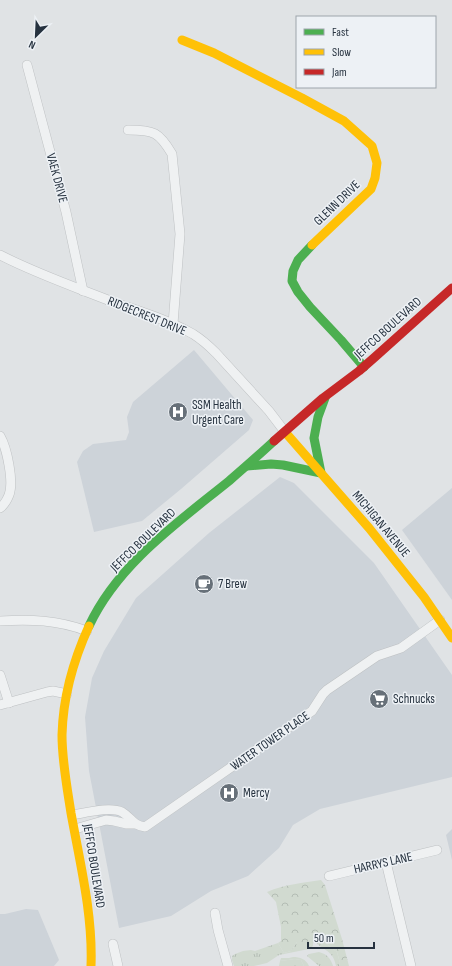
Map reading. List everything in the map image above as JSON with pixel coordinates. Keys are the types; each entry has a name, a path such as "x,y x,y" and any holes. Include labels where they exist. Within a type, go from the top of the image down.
{"main road":[{"name":"GLENN DRIVE","path":"182,40 214,53 344,121 372,146 377,163 375,178 371,189 298,260 293,272 292,281 302,297 364,367"},
{"name":"JEFFCO BOULEVARD","path":"91,966 91,944 86,895 63,756 63,722 67,694 74,665 86,631 106,597 135,561 247,466 325,397 364,367 452,288"},
{"path":"247,466 271,464 283,465 320,473 315,435 318,417 325,397"},
{"name":"MICHIGAN AVENUE","path":"285,432 369,528 406,574 452,638"}],"street":[{"name":"VAEK DRIVE","path":"26,65 66,212 83,291"},
{"path":"128,130 144,130 156,134 166,143 172,154 180,234 173,324"},
{"name":"RIDGECREST DRIVE","path":"0,255 24,267 83,291 173,324 194,334 216,353 269,411 285,432"},
{"path":"0,436 6,453 12,481 9,495 0,508"},
{"path":"0,621 43,620 86,631"},
{"name":"WATER TOWER PLACE","path":"75,828 106,820 114,820 126,824 134,824 145,827 312,711 327,690 377,656 401,648 440,620"},
{"path":"0,675 4,704 53,691 67,694"},
{"path":"72,815 112,810 121,812 129,817 134,824"},
{"name":"HARRYS LANE","path":"329,876 438,850"},
{"path":"386,862 411,966"},
{"path":"215,913 228,966"},
{"path":"113,944 118,966"}],"shaded area":[{"path":"194,350 253,420 249,430 142,521 94,532 77,462 83,451 93,444 126,440 129,432 127,417 133,402"},
{"path":"280,477 294,483 374,563 452,675 452,777 320,809 293,825 279,848 248,876 211,891 171,916 119,928 89,771 85,717 92,678 104,651 136,598 209,533"},
{"path":"452,488 452,600 402,530"},
{"path":"452,829 452,860 446,835"},
{"path":"26,909 38,910 59,960 54,966 0,966 0,914"}],"green space":[{"path":"321,880 325,885 349,966 339,966 340,963 337,952 328,945 324,938 315,941 310,946 305,947 303,942 297,942 291,951 284,953 278,943 281,941 281,927 276,902 267,892 287,885"},
{"path":"324,938 328,945 337,952 340,963 339,966 336,966 333,957 328,951 314,941"},
{"path":"297,942 303,942 310,946 313,942 313,946 309,949 279,955 267,963 254,966 234,966 232,960 232,956 243,951 255,951 278,943 284,953 291,951"},
{"path":"319,952 328,957 333,966 319,966 307,956 309,954"},
{"path":"293,957 302,959 309,966 304,966 301,960 295,959 280,961 281,958"},
{"path":"295,959 301,960 304,966 279,966 280,961"}],"traffic: fast":[{"path":"312,245 298,260 293,271 292,281 298,292 310,307 364,367"},
{"path":"247,466 271,464 283,465 321,473 314,438 318,417 325,398"},
{"path":"89,626 101,604 132,564 169,529 229,481 274,441"}],"traffic: slow":[{"path":"182,40 214,53 344,121 372,146 377,163 375,178 371,189 312,245"},
{"path":"285,432 369,528 424,597 452,638"},
{"path":"89,626 78,652 70,679 64,707 62,735 66,784 88,908 91,966"}],"traffic: jam":[{"path":"274,441 323,398 359,371 452,288"}],"place":[{"name":"SSM Health Urgent Care","path":"178,412"},
{"name":"7 Brew","path":"204,584"},
{"name":"Schnucks","path":"379,699"},
{"name":"Mercy","path":"229,793"}]}
